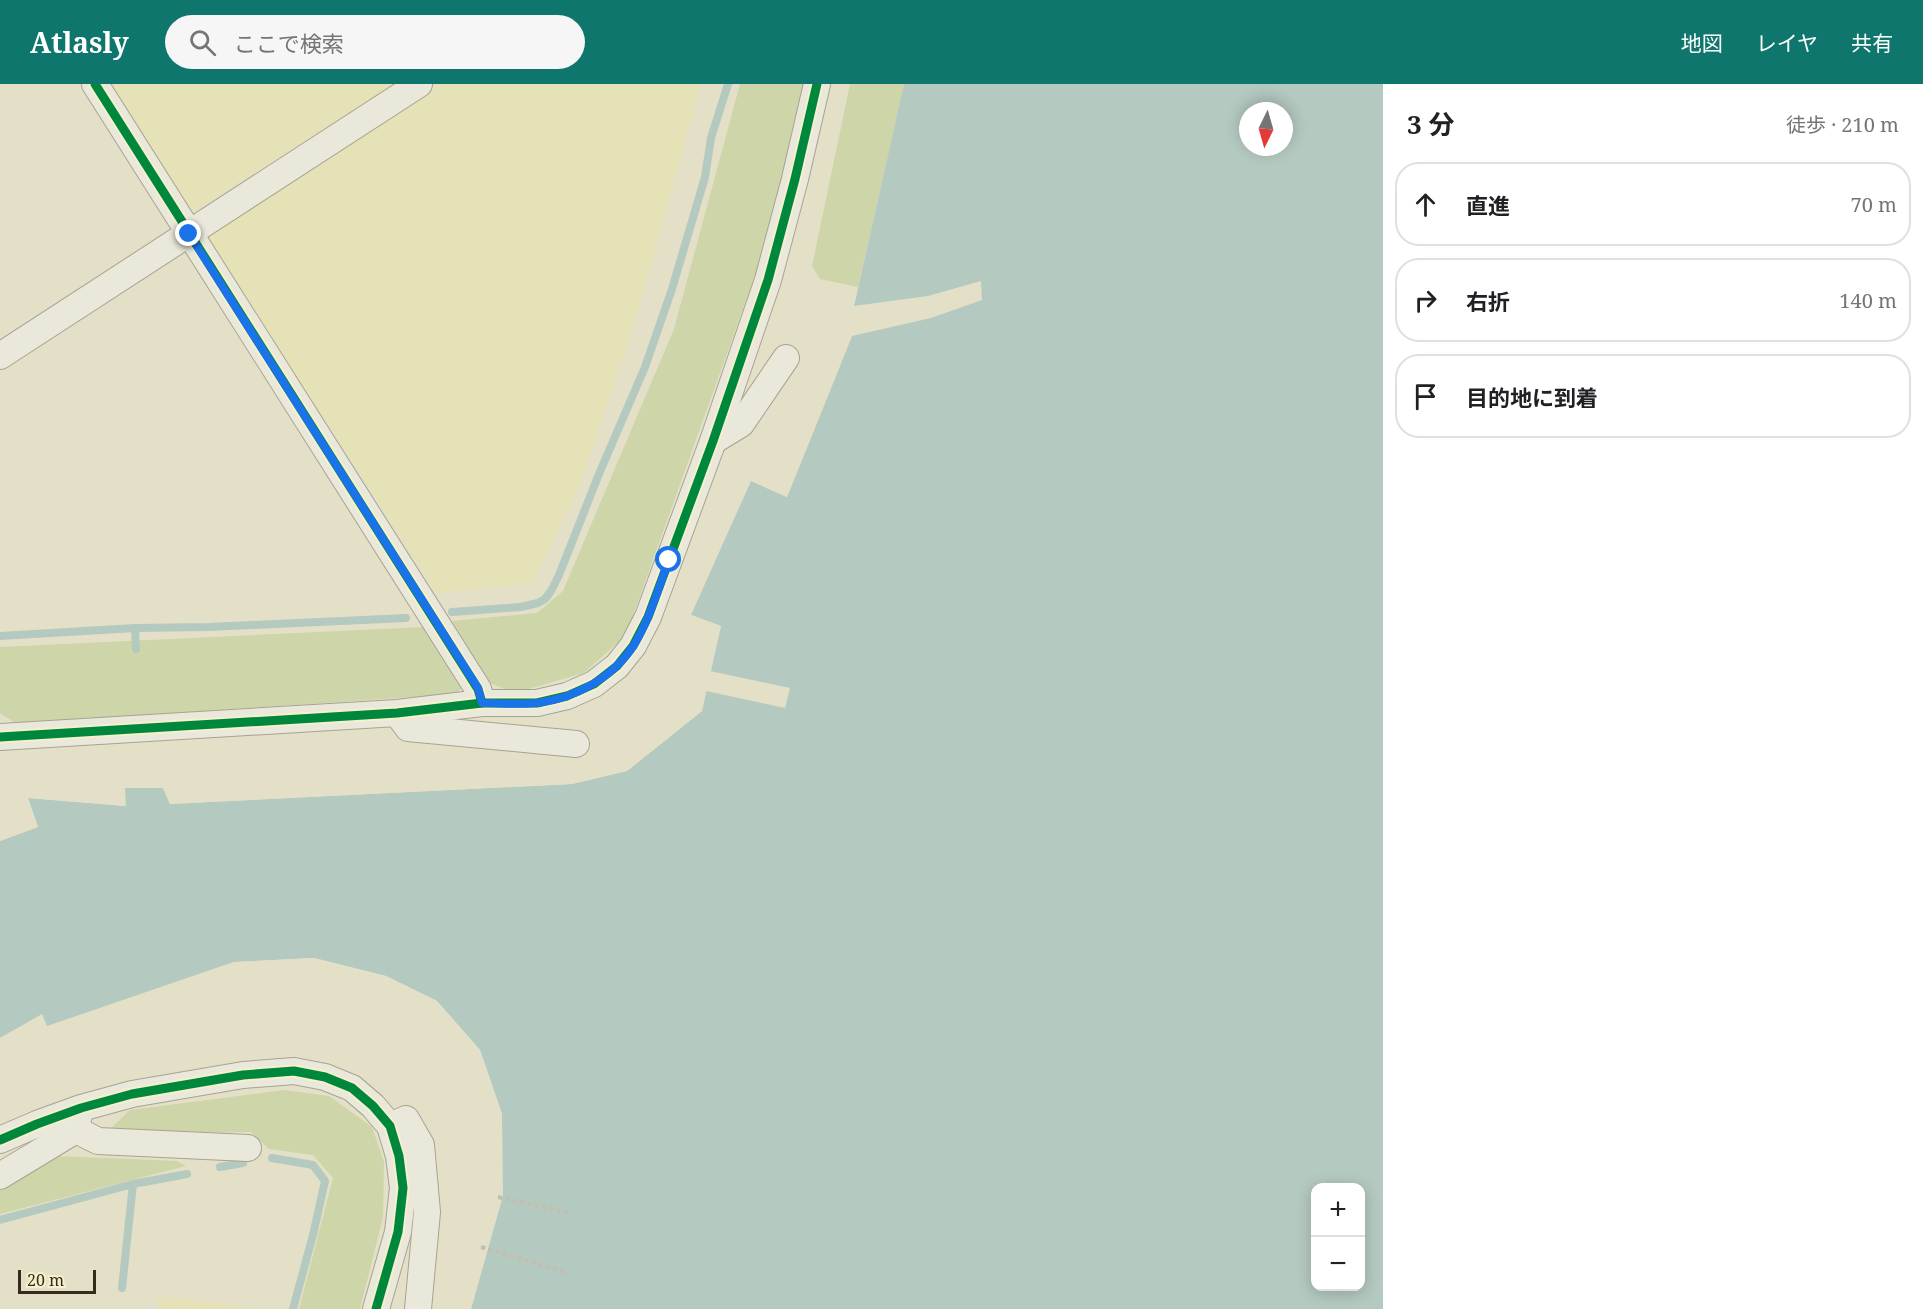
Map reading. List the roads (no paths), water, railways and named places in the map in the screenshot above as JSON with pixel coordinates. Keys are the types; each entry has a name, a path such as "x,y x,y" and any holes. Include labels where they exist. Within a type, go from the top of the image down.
{"street":[{"path":"94,84 478,688 482,703"},
{"path":"0,356 419,84"},
{"path":"0,737 397,713 482,703 537,703 567,696 594,684 617,666 633,646 648,617 713,441 768,280 817,84"},
{"path":"713,441 741,424 786,358"},
{"path":"397,713 408,728 576,744"},
{"path":"0,1176 78,1119 132,1094 243,1075 294,1071 325,1077 352,1088 373,1106 390,1126 399,1156 403,1188 398,1232 376,1309"},
{"path":"0,1140 37,1124 78,1119"},
{"path":"78,1119 98,1141 248,1148"},
{"path":"390,1126 406,1119 421,1145 427,1212 418,1309"}],"waterway":[{"path":"452,612 521,607 538,603 545,599 551,591 645,367 672,289 705,177 711,138 728,84"},
{"path":"0,636 135,628 406,618"},
{"path":"135,628 136,649"},
{"path":"272,1158 313,1165 325,1181 293,1309"},
{"path":"220,1167 243,1163"},
{"path":"0,1220 133,1184 187,1174"},
{"path":"122,1288 133,1184"}]}
